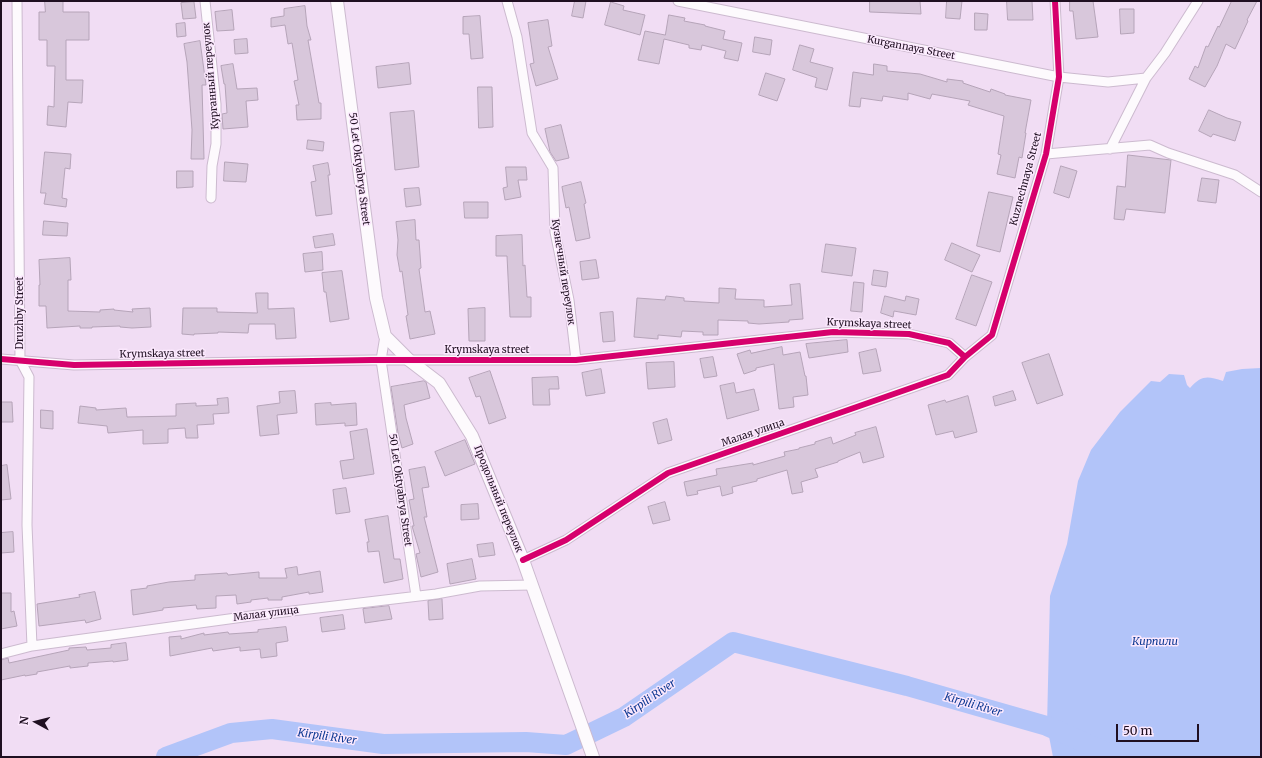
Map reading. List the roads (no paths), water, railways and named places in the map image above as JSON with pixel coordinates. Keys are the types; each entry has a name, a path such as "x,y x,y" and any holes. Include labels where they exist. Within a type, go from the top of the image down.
{"street":[{"name":"Druzhby Street","path":"17,1 20,360 29,378 27,525 32,646"},
{"name":"Курганный переулок","path":"205,1 216,104 216,144 212,166 211,198"},
{"name":"50 Let Oktyabrya Street","path":"337,1 376,298 385,336 381,360 416,596"},
{"name":"Кузнечный переулок","path":"507,1 517,37 532,133 553,168 555,232 569,300 576,360"},
{"name":"Kurgannaya Street","path":"678,1 1059,77 1108,82 1146,78"},
{"name":"Kuznechnaya Street","path":"992,335 1046,154 1059,77 1055,1"},
{"path":"1110,149 1146,78 1198,1"},
{"path":"1046,154 1150,145 1168,153 1235,175 1261,192"},
{"name":"Krymskaya street","path":"1,360 20,360 74,365 381,360 576,360 833,332 910,334 949,343 965,357"},
{"name":"Малая улица","path":"523,560 566,540 668,473 948,374 965,357 992,335"},
{"path":"385,336 409,360"},
{"name":"Продольный переулок","path":"409,360 439,383 472,436 523,560 593,757"},
{"name":"Малая улица","path":"1,654 32,646 258,614 416,596 480,586 532,585"}],"water":[{"name":"Кирпили","path":"1261,368 1261,757 1053,757 1047,726 1050,596 1067,544 1078,481 1091,450 1120,412 1151,381 1160,382 1169,374 1184,375 1187,385 1190,388 1201,379 1213,378 1223,381 1226,372"}],"waterway":[{"name":"Kirpili River","path":"166,757 231,733 272,729 383,744 526,742 566,745 624,717 733,642 907,686 1047,726 1117,757"}]}
